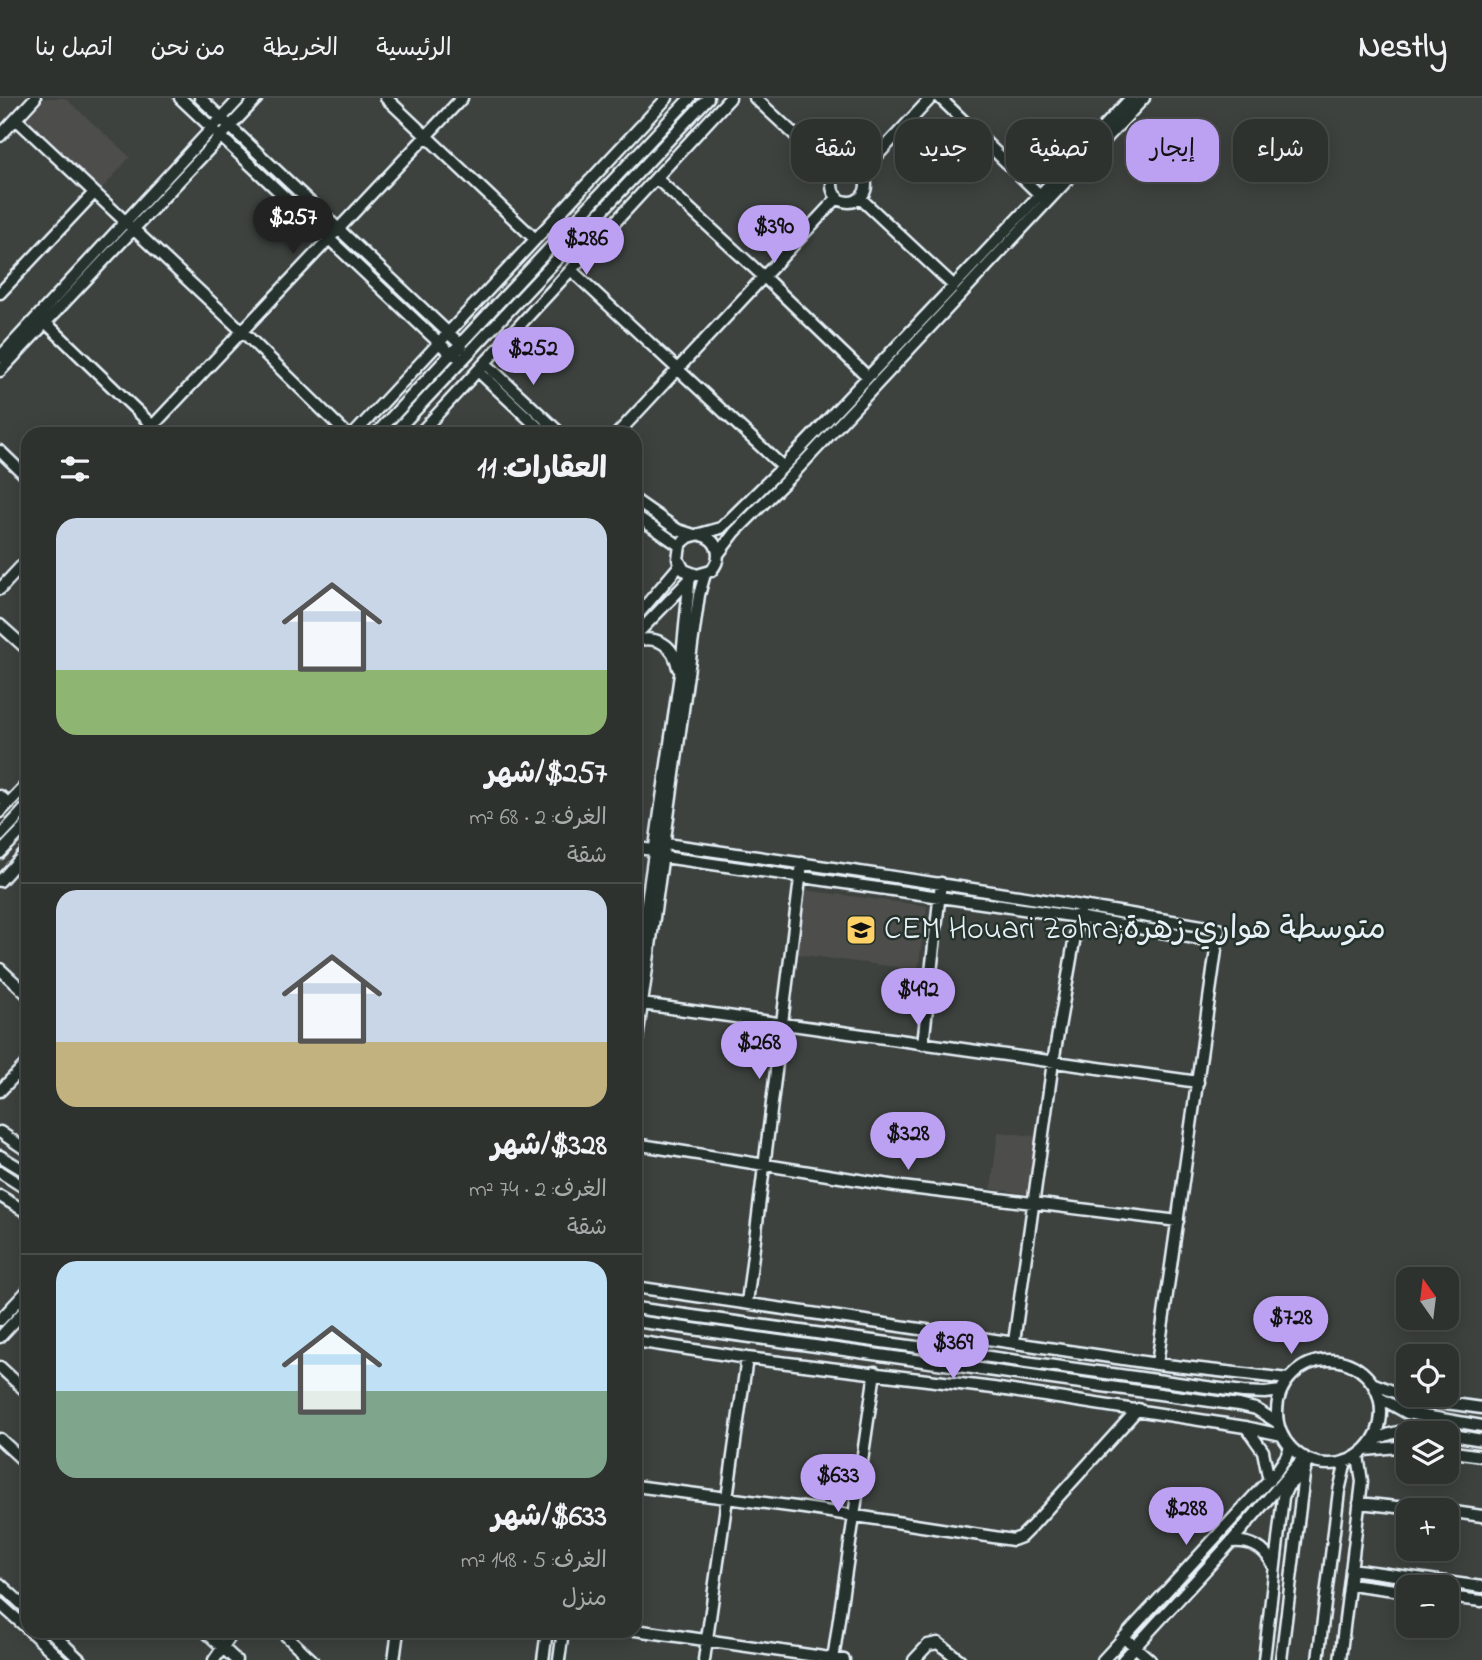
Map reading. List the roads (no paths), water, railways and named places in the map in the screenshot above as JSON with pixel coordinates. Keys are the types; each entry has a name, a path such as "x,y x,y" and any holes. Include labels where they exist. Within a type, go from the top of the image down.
{"street":[{"path":"0,136 35,98"},
{"path":"180,98 439,343 451,354 464,359"},
{"path":"200,98 449,332 460,344 464,359"},
{"path":"129,226 240,98"},
{"path":"0,370 42,319 129,226 257,98"},
{"path":"386,98 535,239"},
{"path":"152,427 462,98"},
{"path":"361,427 667,98"},
{"path":"383,427 690,98"},
{"path":"400,427 708,98"},
{"path":"425,427 730,98"},
{"path":"755,98 791,131"},
{"path":"881,152 931,98"},
{"path":"940,98 1043,198"},
{"path":"642,610 680,565 680,546 689,537 721,528 1138,99"},
{"path":"16,119 242,331 340,427"},
{"path":"656,178 868,377"},
{"path":"835,182 833,188 838,197 849,202 863,194 866,182"},
{"path":"0,293 94,193"},
{"path":"624,427 838,197"},
{"path":"859,198 954,286"},
{"path":"642,631 696,575 716,566 719,553 735,532 792,475 1043,198"},
{"path":"571,270 783,467"},
{"path":"0,358 42,319"},
{"path":"42,319 146,427"},
{"path":"481,367 538,427"},
{"path":"481,367 553,427"},
{"path":"0,451 21,471"},
{"path":"642,505 678,530 713,541 719,553"},
{"path":"642,520 680,546"},
{"path":"642,985 666,844 699,595 696,575 680,565"},
{"path":"0,589 21,566"},
{"path":"642,937 696,575"},
{"path":"0,625 21,644"},
{"path":"642,639 656,640 673,651 679,670 679,688"},
{"path":"0,812 4,800 21,787"},
{"path":"0,836 21,814"},
{"path":"0,853 21,831"},
{"path":"655,850 666,844 802,863 942,883 1219,929 1157,1364"},
{"path":"642,849 655,850 664,857 1078,917 1217,942"},
{"path":"0,881 21,858"},
{"path":"747,1303 802,863"},
{"path":"923,1044 942,883"},
{"path":"1014,1342 1053,1062 1079,905"},
{"path":"0,970 21,989"},
{"path":"642,1003 1198,1082"},
{"path":"0,1091 21,1069"},
{"path":"0,1132 21,1146"},
{"path":"642,1145 902,1187 1178,1221"},
{"path":"0,1156 21,1169"},
{"path":"0,1172 21,1186"},
{"path":"0,1196 21,1209"},
{"path":"642,1288 1157,1364 1288,1379"},
{"path":"0,1320 21,1298"},
{"path":"642,1309 1243,1392 1281,1391"},
{"path":"0,1337 21,1314"},
{"path":"642,1322 1240,1405 1256,1409 1278,1423"},
{"path":"642,1342 1138,1409 1282,1435"},
{"path":"704,1660 747,1358"},
{"path":"1340,1660 1365,1449 1381,1421 1380,1398 1365,1373 1353,1365 1332,1360 1311,1363 1298,1369 1281,1391 1278,1423 1282,1435 1290,1447 1305,1458 1333,1464 1346,1461 1365,1449 1381,1437 1396,1432"},
{"path":"0,1367 21,1386"},
{"path":"642,1631 837,1659 853,1516 876,1372"},
{"path":"1374,1384 1410,1398 1482,1408"},
{"path":"1380,1398 1395,1408 1420,1417 1482,1426"},
{"path":"642,1487 1017,1539 1138,1409"},
{"path":"1245,1427 1263,1451 1269,1481"},
{"path":"1459,1436 1482,1440"},
{"path":"0,1439 21,1458"},
{"path":"1103,1660 1269,1481 1282,1465 1290,1447"},
{"path":"1365,1449 1396,1447"},
{"path":"1459,1453 1482,1456"},
{"path":"1282,1660 1305,1458"},
{"path":"1124,1660 1305,1458"},
{"path":"1318,1660 1339,1491 1346,1461"},
{"path":"1264,1660 1283,1497 1288,1486 1305,1471"},
{"path":"1359,1503 1396,1507"},
{"path":"1459,1513 1482,1516"},
{"path":"1231,1542 1246,1542 1260,1548 1274,1566"},
{"path":"1351,1569 1482,1587"},
{"path":"0,1584 21,1604"},
{"path":"1350,1584 1396,1590"},
{"path":"1459,1598 1482,1601"},
{"path":"0,1604 21,1621"},
{"path":"1124,1637 1150,1660"},
{"path":"39,1638 61,1660"},
{"path":"57,1638 80,1660"},
{"path":"213,1638 236,1660"},
{"path":"215,1660 230,1638"},
{"path":"288,1638 312,1660"},
{"path":"394,1660 397,1638"},
{"path":"543,1660 546,1638"},
{"path":"559,1660 562,1638"},
{"path":"914,1660 928,1645 938,1643 960,1660"}],"place":[{"name":"CEM Houari Zohra;متوسطة هواري زهرة","path":"861,930"}]}
